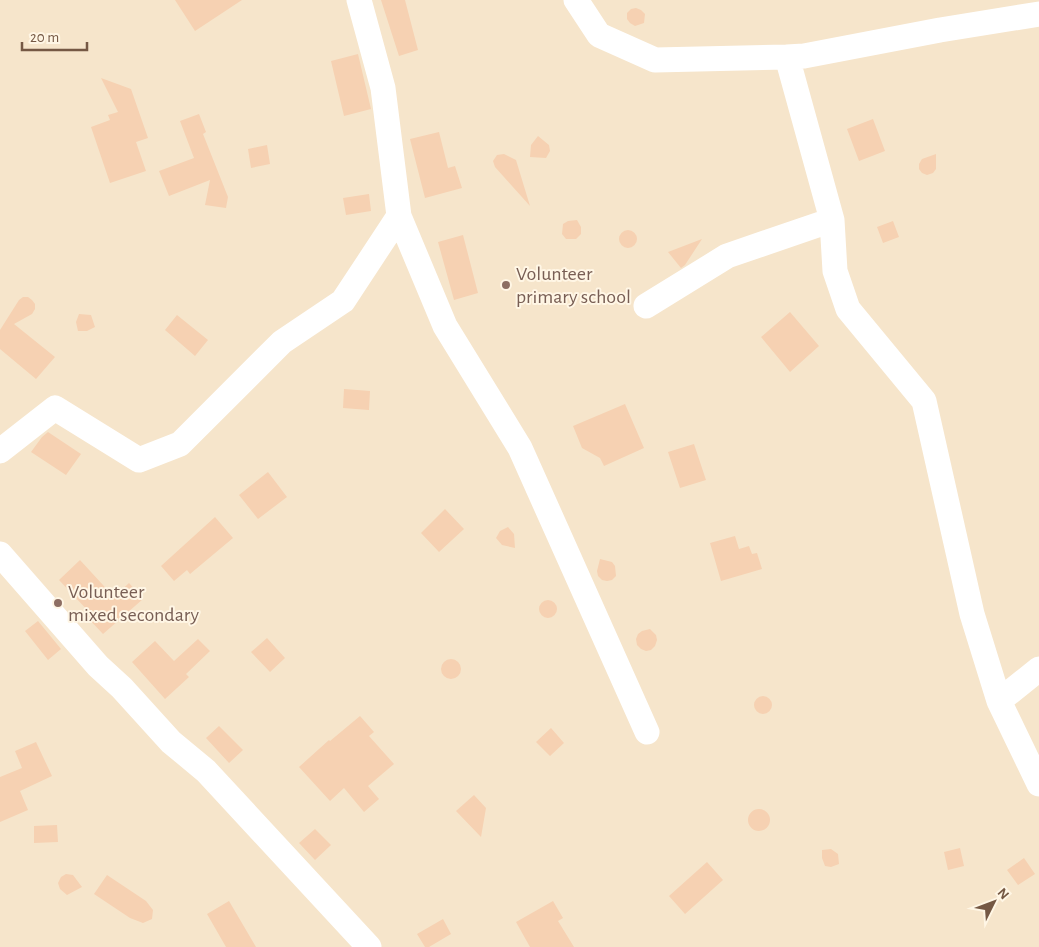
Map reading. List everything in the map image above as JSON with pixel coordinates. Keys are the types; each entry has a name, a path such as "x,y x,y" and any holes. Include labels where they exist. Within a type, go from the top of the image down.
{"street":[{"path":"359,0 383,88 399,216 445,326 520,448 647,732"},
{"path":"576,0 599,35 655,60 804,56 940,30 1039,14"},
{"path":"787,57 832,220 835,271 848,309 924,401 972,614 999,701 1039,784"},
{"path":"0,451 55,408 139,460 180,444 282,342 343,301 399,216"},
{"path":"646,306 727,256 832,220"},
{"path":"0,554 98,666 122,688 171,742 206,771 369,947"},
{"path":"999,701 1039,669"}],"shaded area":[{"path":"0,0 1039,0 1039,947 0,947"}],"building":[{"path":"175,0 242,0 195,31"},
{"path":"381,0 405,0 418,50 399,56"},
{"path":"636,8 645,14 644,23 635,26 627,19 627,13 631,9"},
{"path":"358,54 371,109 344,116 331,61"},
{"path":"101,78 131,89 148,138 136,142 146,171 110,183 91,127 110,120 108,115 118,112"},
{"path":"199,114 206,132 203,134 228,197 226,208 205,205 210,180 169,196 159,171 194,158 180,121"},
{"path":"873,119 885,151 859,161 847,129"},
{"path":"439,132 448,168 455,166 462,188 425,198 410,139"},
{"path":"538,136 549,145 550,151 546,158 530,157 531,145"},
{"path":"267,145 270,164 251,168 248,149"},
{"path":"504,154 516,160 530,206 495,167 493,161 497,155"},
{"path":"936,154 936,169 933,173 927,175 922,173 919,169 919,164 922,159"},
{"path":"369,194 371,211 346,215 343,198"},
{"path":"577,220 581,227 581,234 576,239 566,239 562,234 563,224 568,221"},
{"path":"893,221 899,237 883,243 877,227"},
{"path":"628,230 634,233 637,239 634,245 628,248 622,245 619,239 622,233"},
{"path":"463,235 478,293 454,300 438,242"},
{"path":"702,239 681,268 668,252"},
{"path":"23,297 28,297 32,300 35,304 35,309 32,314 14,324 55,357 36,379 0,349 0,330 19,300"},
{"path":"790,312 819,346 790,372 761,337"},
{"path":"79,314 91,315 95,327 87,331 78,331 76,322"},
{"path":"177,315 208,340 195,356 165,330"},
{"path":"344,389 370,391 369,410 343,408"},
{"path":"625,404 644,448 604,466 600,458 582,448 573,426"},
{"path":"48,432 81,454 66,475 31,452"},
{"path":"694,444 706,480 680,488 668,452"},
{"path":"268,472 287,497 258,519 239,495"},
{"path":"445,509 464,529 439,552 421,533"},
{"path":"215,517 233,538 190,574 187,570 174,581 161,566"},
{"path":"508,527 514,534 515,548 502,545 496,538 500,531"},
{"path":"735,536 739,549 749,546 752,554 757,553 762,569 721,581 710,543"},
{"path":"600,559 612,562 615,566 616,576 612,580 602,580 598,576 597,571"},
{"path":"80,560 114,597 129,583 143,599 103,634 87,617 91,614 59,580"},
{"path":"548,600 554,603 557,609 554,615 548,618 542,615 539,609 542,603"},
{"path":"38,621 61,649 48,660 25,631"},
{"path":"650,629 656,635 657,640 651,650 646,651 637,645 636,639 642,631"},
{"path":"267,638 285,658 270,672 251,652"},
{"path":"198,639 210,651 186,674 189,677 165,699 132,662 155,641 174,661"},
{"path":"447,659 455,659 461,665 461,673 455,679 447,679 441,673 441,665"},
{"path":"759,696 767,696 772,701 770,712 759,714 754,709 754,701"},
{"path":"360,716 374,732 369,736 394,764 368,786 379,799 364,812 344,788 330,801 299,767"},
{"path":"219,726 243,750 229,763 206,738"},
{"path":"551,728 564,743 550,756 536,742"},
{"path":"36,742 52,776 20,791 28,810 0,822 0,777 22,768 15,751"},
{"path":"474,795 486,808 481,837 456,811"},
{"path":"759,809 769,816 770,820 763,830 759,831 749,824 748,820 755,810"},
{"path":"57,825 58,842 34,843 34,826"},
{"path":"315,829 331,845 315,860 299,843"},
{"path":"960,848 964,866 948,870 944,852"},
{"path":"831,849 838,854 839,864 831,867 825,866 822,850"},
{"path":"1024,858 1035,874 1018,885 1007,870"},
{"path":"707,862 723,880 685,914 669,896"},
{"path":"66,874 73,875 82,887 67,895 60,889 58,883 61,877"},
{"path":"107,875 146,901 153,910 152,919 143,923 130,918 94,894"},
{"path":"229,901 256,947 226,947 207,914"},
{"path":"553,901 563,918 558,921 574,947 530,947 516,922"},
{"path":"443,919 451,934 429,947 425,947 417,934"}],"place":[{"name":"Volunteer primary school","path":"506,285"},
{"name":"Volunteer mixed secondary","path":"58,603"}]}
